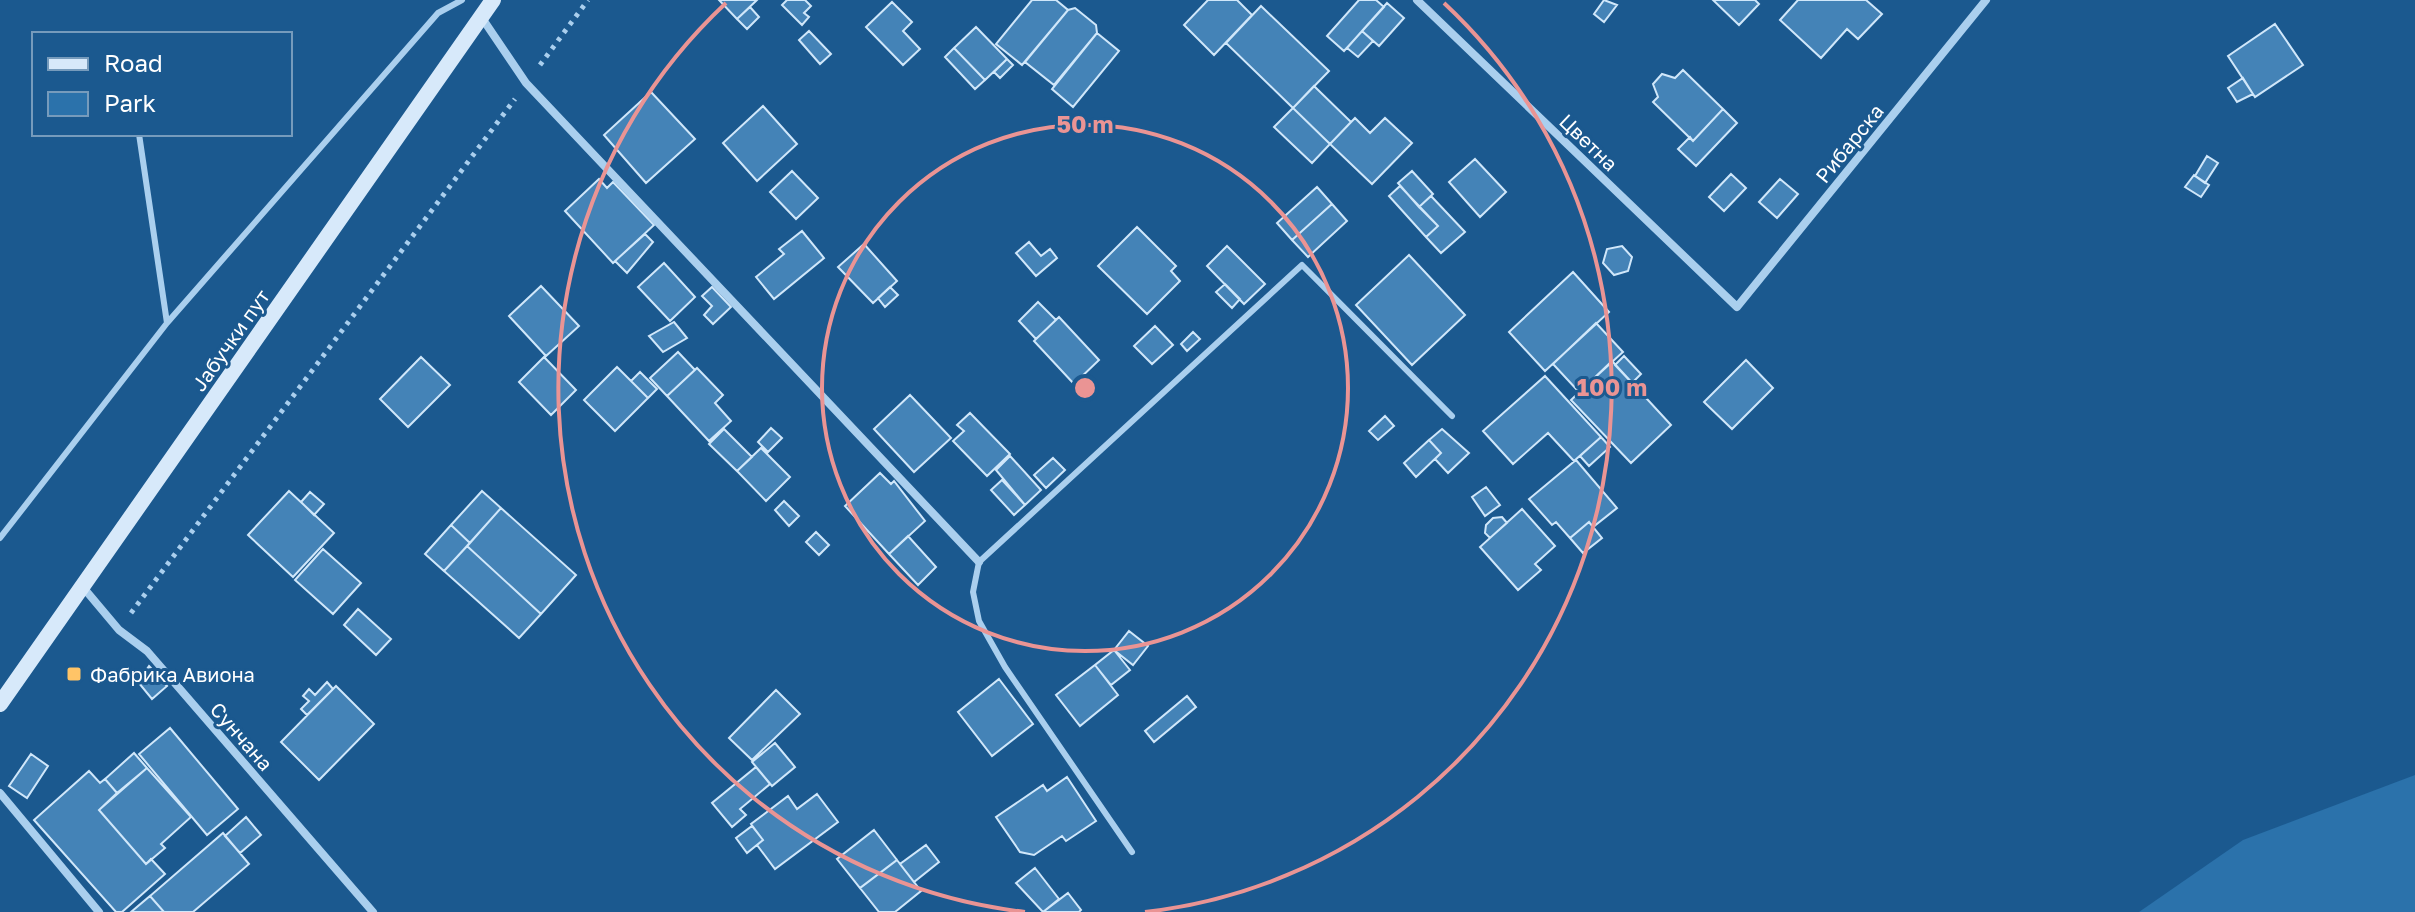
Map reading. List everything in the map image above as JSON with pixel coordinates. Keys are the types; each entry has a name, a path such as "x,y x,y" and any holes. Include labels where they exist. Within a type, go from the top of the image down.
{"main road":[{"name":"Јабучки пут","path":"0,704 493,0"}],"street":[{"name":"Цветна","path":"1417,0 1737,307"},
{"name":"Рибарска","path":"1737,307 1986,0"},
{"path":"482,17 526,83 979,562"},
{"name":"Сунчана","path":"82,586 119,630 147,651 373,912"},
{"path":"0,793 99,912"}],"lane":[{"path":"0,538 167,323 438,13 462,0"},
{"path":"139,136 167,323"},
{"path":"1132,852 1005,667 979,621 973,592 979,562 1302,265 1452,416"}],"path":[{"path":"119,630 588,0"}],"green space":[{"path":"2415,775 2415,912 2139,912 2243,840"}],"building":[{"path":"719,0 757,0 737,19"},
{"path":"787,0 805,0 811,6 804,13 809,17 802,25 782,5"},
{"path":"1032,0 1056,0 1068,10 1022,65 996,44"},
{"path":"1208,0 1237,0 1252,15 1214,55 1184,25"},
{"path":"1359,0 1376,0 1384,7 1344,51 1327,36"},
{"path":"1604,0 1617,5 1604,22 1594,14"},
{"path":"1713,0 1755,0 1759,4 1739,25"},
{"path":"1798,0 1866,0 1882,14 1858,39 1847,29 1821,58 1780,20"},
{"path":"892,2 912,22 903,31 920,49 903,65 866,27"},
{"path":"1387,3 1404,18 1379,46 1362,31"},
{"path":"1261,6 1329,71 1293,108 1226,43"},
{"path":"750,7 759,17 747,29 737,19"},
{"path":"1075,8 1096,25 1097,33 1054,85 1025,62 1068,10"},
{"path":"2275,24 2303,65 2255,97 2228,56"},
{"path":"976,27 1007,59 985,80 954,48"},
{"path":"809,31 831,54 820,64 799,40"},
{"path":"1362,31 1373,41 1358,57 1347,48"},
{"path":"1097,33 1119,51 1073,107 1052,89"},
{"path":"954,48 985,80 975,89 945,57"},
{"path":"1007,59 1013,65 1000,78 994,72"},
{"path":"1683,70 1723,109 1693,141 1653,102 1658,97 1653,84 1662,74 1675,78"},
{"path":"2243,78 2253,94 2237,102 2228,88"},
{"path":"1314,86 1351,122 1330,144 1293,108"},
{"path":"651,92 695,139 646,183 604,135"},
{"path":"763,106 797,144 757,181 723,143"},
{"path":"1293,108 1330,144 1312,163 1274,127"},
{"path":"1723,109 1737,123 1696,166 1678,149 1690,137 1693,141"},
{"path":"1355,118 1370,133 1385,118 1412,143 1372,184 1330,144"},
{"path":"2207,156 2218,163 2205,183 2195,176"},
{"path":"1475,159 1506,192 1480,217 1449,182"},
{"path":"792,171 818,198 796,219 770,192"},
{"path":"1412,171 1433,194 1419,207 1398,183"},
{"path":"1731,174 1746,188 1724,211 1709,197"},
{"path":"2194,175 2209,185 2201,197 2185,187"},
{"path":"599,179 607,188 613,182 654,225 613,263 565,211"},
{"path":"1780,179 1798,194 1777,218 1759,202"},
{"path":"1400,186 1438,226 1426,237 1389,196"},
{"path":"1317,187 1332,204 1292,240 1277,223"},
{"path":"1431,196 1465,232 1441,253 1426,237 1438,226 1419,207"},
{"path":"1332,204 1347,221 1308,257 1292,240"},
{"path":"1137,227 1176,266 1171,271 1180,281 1147,314 1098,266"},
{"path":"802,231 824,258 774,299 756,277 784,254 779,249"},
{"path":"645,234 653,242 627,273 615,261"},
{"path":"1029,242 1041,256 1050,249 1057,258 1036,276 1016,253"},
{"path":"864,244 897,281 873,303 838,267"},
{"path":"1227,246 1265,284 1244,304 1207,266"},
{"path":"1622,246 1632,257 1628,271 1614,275 1603,263 1607,249"},
{"path":"1409,255 1465,315 1412,365 1356,305"},
{"path":"664,263 695,297 670,321 638,287"},
{"path":"1573,272 1609,312 1545,371 1509,332"},
{"path":"1225,284 1240,299 1232,308 1216,292"},
{"path":"541,286 579,326 546,356 509,316"},
{"path":"712,287 731,307 713,324 704,315 712,306 702,296"},
{"path":"890,287 898,295 885,307 878,298"},
{"path":"1038,302 1056,320 1036,339 1019,321"},
{"path":"1059,317 1099,360 1074,384 1034,341"},
{"path":"674,322 687,338 663,352 649,336"},
{"path":"1596,323 1623,352 1579,392 1553,364"},
{"path":"1155,326 1173,345 1152,364 1134,346"},
{"path":"1193,332 1200,339 1187,351 1181,344"},
{"path":"678,352 695,370 667,396 650,378"},
{"path":"1624,356 1641,374 1632,383 1615,365"},
{"path":"421,357 450,385 408,427 380,399"},
{"path":"544,357 576,390 551,415 519,382"},
{"path":"1746,360 1773,388 1732,429 1704,402"},
{"path":"1612,361 1671,425 1631,463 1571,400"},
{"path":"617,367 648,398 615,431 584,400"},
{"path":"697,368 723,395 715,403 731,421 709,441 667,396"},
{"path":"640,372 657,389 648,398 631,381"},
{"path":"1545,376 1601,437 1574,461 1548,433 1513,464 1483,431"},
{"path":"910,395 951,438 914,472 874,429"},
{"path":"970,413 1010,454 987,476 953,441 964,431 957,425"},
{"path":"1385,416 1394,426 1378,440 1369,431"},
{"path":"771,428 782,438 768,452 758,442"},
{"path":"724,429 752,457 737,471 709,444"},
{"path":"1442,429 1469,453 1448,473 1435,459 1441,453 1429,440"},
{"path":"1601,437 1610,447 1589,466 1580,456"},
{"path":"1429,440 1441,453 1416,477 1404,463"},
{"path":"761,448 790,477 766,501 737,471"},
{"path":"1010,456 1041,490 1025,505 996,470"},
{"path":"1053,458 1065,470 1046,488 1034,475"},
{"path":"1576,460 1617,508 1593,527 1589,522 1570,538 1556,522 1552,525 1529,499"},
{"path":"880,473 891,484 894,481 925,521 889,554 845,506"},
{"path":"1002,480 1025,505 1014,515 991,490"},
{"path":"1486,487 1500,505 1485,516 1472,497"},
{"path":"289,491 334,533 293,577 248,535"},
{"path":"482,491 501,508 470,543 451,525"},
{"path":"310,492 324,504 314,515 301,502"},
{"path":"784,501 799,516 789,526 775,510"},
{"path":"501,508 576,575 541,614 467,546"},
{"path":"1522,509 1555,546 1535,564 1541,570 1518,590 1480,547"},
{"path":"1502,517 1507,523 1490,538 1485,533 1486,525 1493,518"},
{"path":"1589,522 1602,538 1583,553 1570,538"},
{"path":"451,525 470,543 444,571 425,554"},
{"path":"816,532 829,545 819,555 806,542"},
{"path":"908,536 936,567 918,585 889,554"},
{"path":"467,546 541,614 519,638 444,571"},
{"path":"323,549 361,583 333,614 295,580"},
{"path":"358,609 391,639 376,655 344,625"},
{"path":"1129,631 1148,646 1133,665 1114,650"},
{"path":"1114,650 1130,670 1111,685 1095,665"},
{"path":"1095,665 1118,695 1080,726 1056,695"},
{"path":"149,666 167,686 152,699 138,682"},
{"path":"999,679 1033,724 992,756 958,712"},
{"path":"327,682 333,689 307,715 301,709 309,701 303,696 309,689 315,695"},
{"path":"336,686 374,724 319,780 281,742"},
{"path":"776,690 800,714 752,760 729,738"},
{"path":"1187,696 1196,707 1154,742 1145,731"},
{"path":"170,728 238,809 207,835 139,754"},
{"path":"775,743 795,767 772,786 752,762"},
{"path":"134,753 147,768 117,793 105,779"},
{"path":"31,754 48,766 27,798 9,786"},
{"path":"756,767 770,784 740,809 746,815 732,827 712,803"},
{"path":"147,768 191,817 161,844 165,848 146,864 99,810"},
{"path":"89,771 100,783 105,779 117,793 99,810 146,864 151,859 165,874 122,912 116,912 34,820"},
{"path":"1067,777 1096,821 1066,841 1062,836 1034,855 1020,852 996,817 1043,785 1047,791"},
{"path":"817,794 838,822 775,869 757,845 763,840 751,824 788,796 797,809"},
{"path":"246,817 261,835 240,853 225,836"},
{"path":"752,826 763,840 747,853 736,838"},
{"path":"874,830 897,860 860,888 837,859"},
{"path":"223,833 249,864 193,912 164,912 150,896"},
{"path":"926,845 939,862 914,882 900,864"},
{"path":"897,860 921,891 895,912 879,912 860,888"},
{"path":"1035,868 1059,899 1043,912 1016,883"},
{"path":"1068,893 1081,910 1079,912 1043,912"},
{"path":"150,896 164,912 131,912"}],"place":[{"name":"Фабрика Авиона","path":"74,674"}]}
